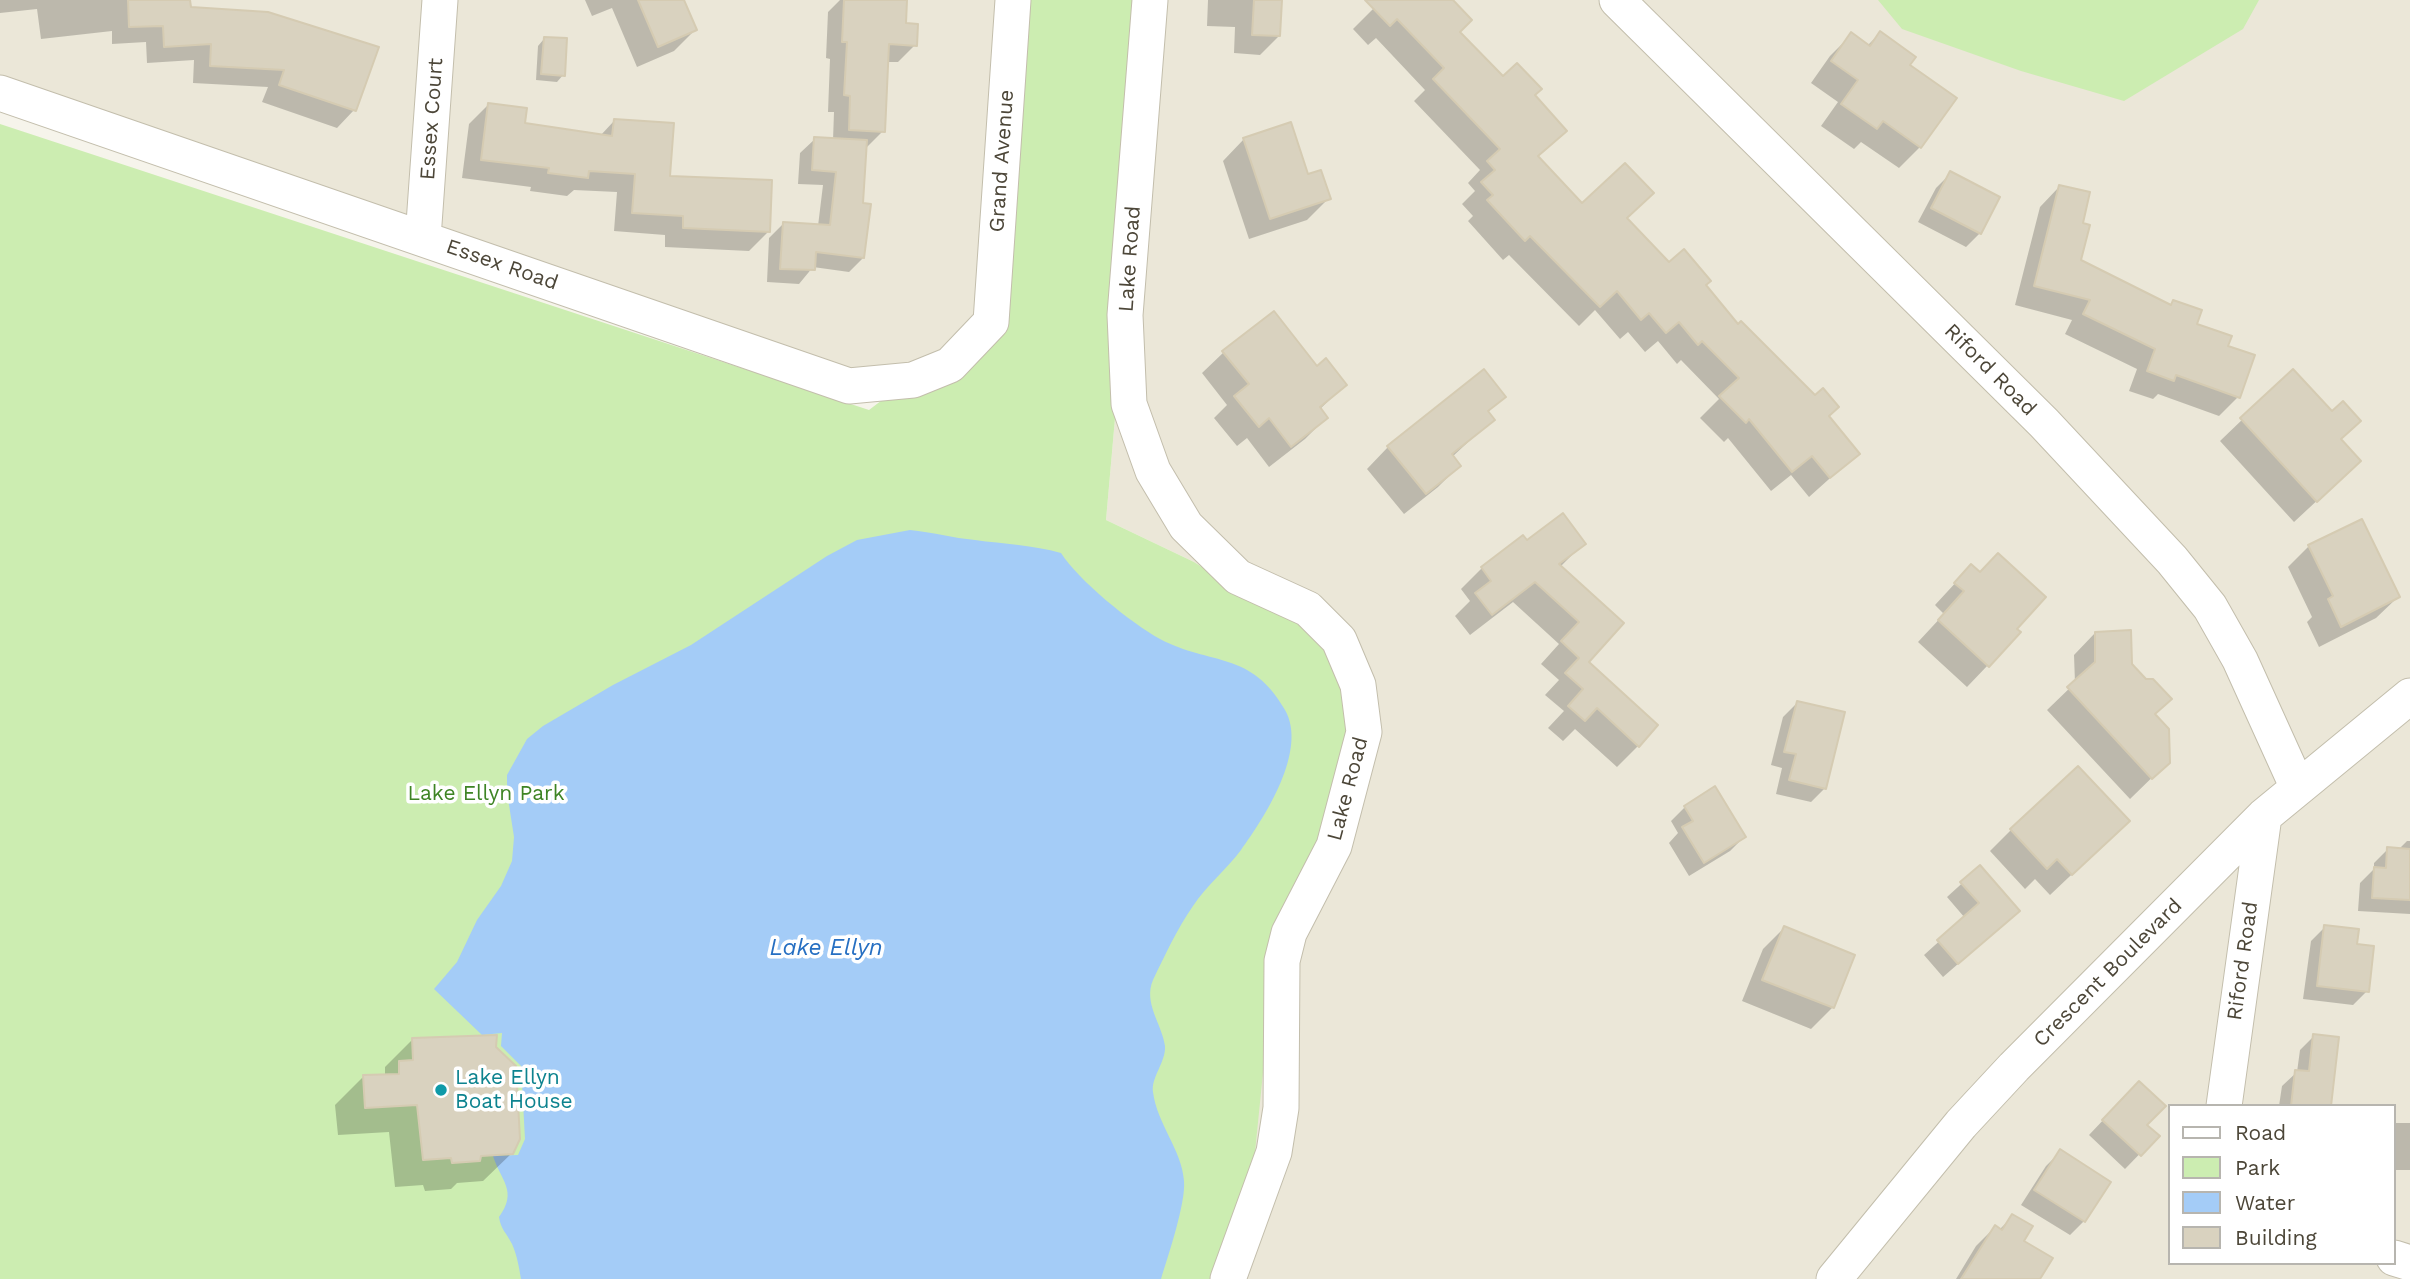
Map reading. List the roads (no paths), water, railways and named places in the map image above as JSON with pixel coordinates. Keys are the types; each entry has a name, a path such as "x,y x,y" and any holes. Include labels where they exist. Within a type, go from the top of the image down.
{"street":[{"name":"Essex Court","path":"423,238 440,0"},
{"name":"Grand Avenue","path":"990,323 1013,0"},
{"name":"Lake Road","path":"1150,0 1125,315 1129,404 1153,471 1186,526 1238,577 1308,609 1339,640 1358,685 1364,732 1334,846 1289,933 1282,961 1281,1108 1274,1152 1228,1279"},
{"name":"Riford Road","path":"1617,0 2044,423 2172,560 2210,607 2240,660 2298,788"},
{"name":"Essex Road","path":"0,93 849,386 913,380 950,365 990,323"},
{"name":"Crescent Boulevard","path":"1834,1279 1961,1124 2014,1066 2264,816 2410,696"},
{"name":"Riford Road","path":"2224,1104 2264,816"}],"water":[{"name":"Lake Ellyn","path":"910,530 1029,546 1061,553 1092,588 1148,632 1179,647 1244,668 1258,677 1285,710 1291,726 1288,763 1272,802 1241,850 1204,891 1187,915 1153,980 1150,997 1165,1052 1154,1081 1153,1092 1159,1115 1179,1159 1184,1181 1179,1216 1161,1279 521,1279 514,1248 499,1217 505,1208 508,1193 493,1156 518,1155 525,1139 521,1066 501,1046 502,1033 482,1035 434,989 457,962 477,920 501,886 512,861 514,837 507,775 527,739 543,726 613,685 691,645 827,556 857,540"}],"place":[{"name":"Lake Ellyn Boat House","path":"441,1090"}],"park label":[{"name":"Lake Ellyn Park","path":"486,794"}]}
